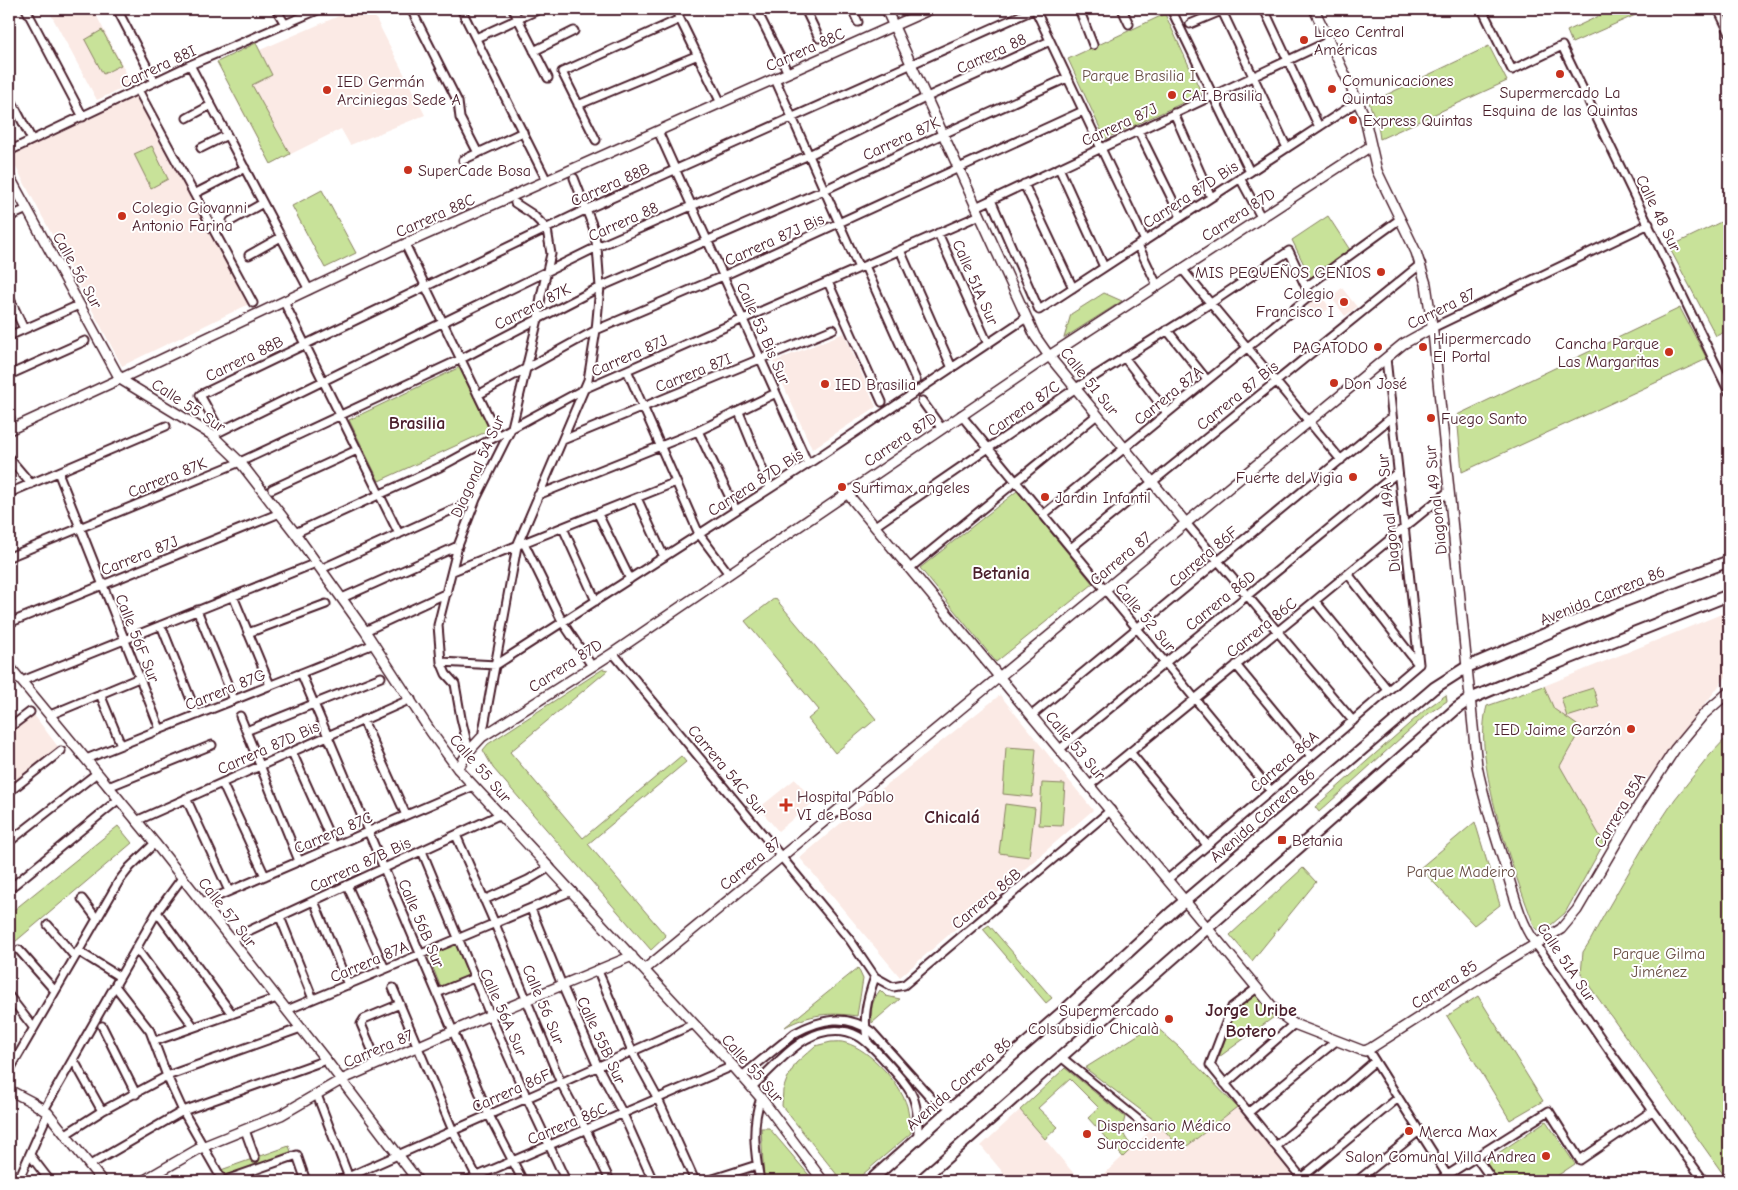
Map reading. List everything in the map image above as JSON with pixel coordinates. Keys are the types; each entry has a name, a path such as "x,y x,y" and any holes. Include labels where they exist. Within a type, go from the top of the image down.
{"main road":[{"name":"Avenida Carrera 86","path":"870,1181 1067,1008 1185,900 1419,700 1437,687 1468,667 1609,607 1729,561"},
{"path":"920,1181 1444,718 1470,699 1729,595"}],"street":[{"path":"26,9 83,117"},
{"path":"117,9 155,82"},
{"path":"276,9 285,24"},
{"name":"Carrera 88I","path":"9,151 190,65 320,9"},
{"path":"411,9 458,102 460,118 478,153"},
{"path":"461,9 547,180"},
{"path":"513,9 548,78"},
{"path":"476,38 540,9"},
{"path":"675,9 721,103"},
{"path":"756,9 788,73"},
{"path":"805,9 819,38"},
{"path":"852,9 858,22"},
{"name":"Calle 51 Sur","path":"886,9 1026,318 1038,340 1152,482 1353,720"},
{"name":"Carrera 88C","path":"9,430 405,244 931,9"},
{"path":"1035,9 1101,148 1142,243 1157,285"},
{"name":"Carrera 88B","path":"216,433 200,394 587,209 1035,9"},
{"path":"1079,9 1092,45"},
{"path":"1122,9 1129,24"},
{"path":"1171,9 1250,172"},
{"path":"1264,9 1319,127"},
{"name":"Diagonal 49 Sur","path":"1314,9 1366,120 1377,171 1421,264 1432,328 1470,699"},
{"name":"Calle 48 Sur","path":"1482,9 1512,70 1562,46 1650,224 1729,392"},
{"path":"1718,9 1729,32"},
{"path":"1190,24 1224,10 1287,148"},
{"path":"596,140 562,72 680,19"},
{"path":"534,50 574,31"},
{"name":"Carrera 87J","path":"296,533 440,467 586,388 938,233 978,211 991,200 1329,40"},
{"name":"Carrera 88","path":"216,433 597,247 808,154 1050,41"},
{"path":"578,106 698,55"},
{"path":"190,65 309,290"},
{"name":"Carrera 87K","path":"9,557 240,462 461,359 600,287 824,190 1067,78"},
{"path":"774,79 840,224 916,380"},
{"path":"138,90 253,303"},
{"path":"9,96 32,140"},
{"name":"Carrera 87D Bis","path":"991,200 1039,310 1357,102"},
{"path":"187,118 211,105"},
{"name":"Carrera 87J Bis","path":"478,395 596,330 840,224 1083,111"},
{"path":"1174,114 1211,197"},
{"path":"1138,130 1181,217"},
{"name":"Calle 53 Bis Sur","path":"658,131 808,464"},
{"path":"463,160 523,132"},
{"path":"201,148 227,135"},
{"name":"Carrera 87D","path":"458,769 469,751 482,737 613,653 1049,356 1371,146"},
{"path":"194,194 244,168"},
{"path":"1059,168 1104,267"},
{"name":"Calle 56 Sur","path":"9,176 120,379"},
{"path":"482,737 521,544 538,495 586,388 596,330 600,287 597,247 587,209 574,178"},
{"path":"1240,178 1261,217"},
{"path":"1024,184 1073,288"},
{"path":"231,222 263,203"},
{"path":"515,203 532,214 547,229"},
{"path":"9,217 27,209"},
{"path":"1306,287 1400,219"},
{"name":"Carrera 87","path":"644,970 1408,340 1650,224"},
{"name":"Diagonal 54 Sur","path":"469,751 460,718 455,684 446,674 441,662 438,625 458,546 476,499 512,427 538,319 541,296 551,254 547,229"},
{"name":"Calle 51A Sur","path":"938,233 988,344"},
{"path":"249,255 281,237"},
{"path":"405,244 498,436"},
{"path":"900,250 952,368"},
{"name":"Carrera 87C","path":"875,526 1076,388 1211,303 1289,251 1306,287"},
{"name":"Carrera 87 Bis","path":"1070,548 1421,264"},
{"path":"1182,268 1340,460"},
{"path":"828,282 882,402"},
{"name":"Carrera 87A","path":"1043,515 1310,296 1306,287"},
{"path":"9,296 24,329"},
{"path":"284,302 399,534"},
{"path":"9,336 79,305"},
{"name":"Carrera 87D Bis","path":"496,665 808,464 1026,318"},
{"name":"Carrera 87I","path":"563,440 833,329"},
{"path":"1167,330 1207,380"},
{"path":"9,376 85,341"},
{"path":"1124,357 1167,413"},
{"name":"Diagonal 49A Sur","path":"1386,358 1418,664"},
{"path":"627,370 699,534 729,574"},
{"name":"Calle 55 Sur","path":"120,379 216,433 296,533 366,631 431,732 458,769 734,1066 761,1098 824,1181"},
{"path":"538,495 698,431 776,393"},
{"path":"922,401 942,428"},
{"path":"739,412 770,488"},
{"path":"910,568 1097,415"},
{"name":"Calle 52 Sur","path":"961,416 1271,791"},
{"name":"Carrera 86F","path":"1032,715 1392,417"},
{"path":"9,493 166,426"},
{"path":"698,431 736,510"},
{"path":"272,489 357,450"},
{"path":"9,458 30,484"},
{"name":"Calle 56F Sur","path":"58,472 160,729"},
{"name":"Carrera 86D","path":"1060,749 1398,472"},
{"path":"453,571 676,482"},
{"name":"Carrera 86C","path":"1090,785 1449,491"},
{"name":"Calle 53 Sur","path":"848,493 1282,1017 1294,1024 1336,1041 1361,1050 1368,1050"},
{"path":"637,498 664,557"},
{"path":"15,678 124,640 232,596 319,566 399,534 476,499"},
{"name":"Carrera 87J","path":"9,623 280,513"},
{"path":"598,514 630,578"},
{"path":"562,528 596,601"},
{"path":"521,544 563,623 592,666"},
{"path":"342,598 458,546"},
{"path":"1348,574 1418,664"},
{"path":"366,631 447,594"},
{"path":"232,596 270,685"},
{"path":"1314,601 1388,690"},
{"path":"248,633 326,604"},
{"path":"197,610 234,700"},
{"path":"161,625 197,714"},
{"name":"Carrera 87G","path":"86,759 374,644"},
{"name":"Carrera 54C Sur","path":"613,653 850,940 875,977"},
{"path":"441,662 496,665"},
{"name":"Carrera 86A","path":"1168,879 1418,664"},
{"path":"1236,665 1311,756"},
{"name":"Calle 57 Sur","path":"9,666 15,678 50,716 155,843 342,1080 418,1181"},
{"name":"Calle 56B Sur","path":"301,673 436,993 490,1115 523,1181"},
{"path":"246,731 381,677"},
{"path":"50,716 139,678"},
{"name":"Carrera 85A","path":"1536,944 1568,922 1671,754 1704,714 1729,692"},
{"path":"100,694 121,745"},
{"name":"Carrera 87D Bis","path":"136,820 411,699"},
{"name":"Calle 51A Sur","path":"1470,699 1477,766 1484,799 1525,925 1536,944 1652,1111 1704,1181"},
{"path":"9,728 30,712"},
{"path":"240,716 299,861"},
{"path":"363,720 406,815"},
{"path":"108,787 212,745"},
{"path":"9,792 61,751"},
{"path":"292,752 334,846"},
{"path":"1130,752 1207,845"},
{"path":"9,842 97,773"},
{"path":"222,782 265,876"},
{"name":"Carrera 87C","path":"202,903 474,786"},
{"path":"186,798 230,891"},
{"path":"9,889 119,799"},
{"name":"Carrera 86B","path":"875,977 893,987 904,985 1111,810"},
{"name":"Carrera 87B Bis","path":"231,939 501,814"},
{"name":"Calle 56 Sur","path":"456,835 561,1083 610,1181"},
{"path":"9,1071 11,1060 33,1027 124,874 155,843"},
{"name":"Calle 56A Sur","path":"422,851 490,1015 566,1181"},
{"path":"484,900 528,880 550,867"},
{"path":"18,1181 46,1112 73,1059 157,912 182,878"},
{"path":"347,886 385,969"},
{"name":"Carrera 87A","path":"287,1010 572,891"},
{"path":"82,899 97,919"},
{"path":"314,901 348,985"},
{"name":"Calle 55B Sur","path":"531,909 598,1066 623,1114 653,1181"},
{"path":"157,912 232,1014"},
{"path":"280,917 313,999"},
{"path":"48,925 77,954 120,977"},
{"name":"Carrera 85","path":"1368,1050 1536,944"},
{"path":"136,948 194,1027"},
{"path":"19,950 54,991"},
{"name":"Carrera 87","path":"142,1181 202,1146 281,1115 342,1080 490,1015 632,956"},
{"path":"598,970 632,1051 658,1099 695,1181"},
{"path":"868,1042 865,1026 865,1009 875,977"},
{"path":"436,993 474,978"},
{"path":"115,986 150,1031 167,1076 183,1110 221,1179 297,1155 306,1181"},
{"path":"393,988 453,1131 478,1179"},
{"path":"1257,988 1232,1007 1210,1065 1303,1180 1398,1098"},
{"path":"9,996 33,1027"},
{"path":"155,1041 277,998"},
{"path":"378,1064 361,1024 364,1019 400,1004"},
{"path":"742,1076 795,1033 815,1023 838,1019 865,1026 932,1099 954,1106"},
{"name":"Carrera 86F","path":"339,1181 694,1024"},
{"path":"1225,1084 1294,1024"},
{"path":"102,1026 136,1094"},
{"path":"66,1134 102,1111 167,1076 301,1028"},
{"path":"752,1087 807,1038 821,1033 837,1031 851,1033 868,1042 900,1078 912,1095 917,1116 918,1138"},
{"path":"1248,1112 1336,1041"},
{"path":"1368,1050 1447,1175"},
{"path":"1061,1056 1142,1123"},
{"path":"73,1059 102,1111"},
{"path":"90,1165 183,1110 326,1060"},
{"path":"1276,1146 1375,1061"},
{"name":"Carrera 86C","path":"466,1181 478,1179 513,1161 734,1066"},
{"path":"10,1094 46,1112 66,1134 102,1181"},
{"path":"317,1095 349,1178"},
{"path":"760,1181 757,1165 755,1122 761,1098"},
{"path":"1438,1181 1549,1111 1580,1160 1652,1111"},
{"path":"245,1130 255,1158"},
{"path":"1356,1181 1419,1131"},
{"path":"30,1155 50,1181"},
{"path":"1476,1157 1493,1181"},
{"path":"708,1181 757,1165"}],"shaded area":[{"path":"48,9 93,9 132,84 97,100"},
{"name":"IED Germán Arciniegas Sede A","path":"355,9 371,9 425,115 350,145 341,129 271,164 233,94 272,75 260,50"},
{"name":"Colegio Giovanni Antonio Farina","path":"138,95 249,304 122,366 10,156"},
{"name":"Colegio Francisco I","path":"1342,288 1357,307 1345,316 1331,297"},
{"name":"Colegio Francisco I","path":"1320,294 1330,308 1316,318 1306,304"},
{"name":"IED Brasilia","path":"844,333 876,407 812,449 773,362"},
{"name":"IED Jaime Garzón","path":"1729,611 1729,673 1640,788 1604,843 1560,766 1578,734 1577,725 1554,709 1544,686"},
{"path":"1000,695 1093,810 900,977 800,858 875,794"},
{"path":"34,715 59,748 9,788 9,735"},
{"name":"Hospital Pablo VI de Bosa","path":"795,779 814,802 778,831 759,808"},
{"path":"1237,1107 1298,1181 1097,1181 1158,1123 1182,1150"},
{"path":"1020,1110 1080,1181 1010,1181 981,1146"}],"green space":[{"path":"1614,9 1649,9 1572,43 1567,31"},
{"name":"Parque Brasilia I","path":"1165,14 1202,94 1105,139 1068,59"},
{"path":"102,30 121,65 103,74 85,40"},
{"path":"256,43 272,75 252,85 290,154 271,164 217,62"},
{"path":"1489,46 1507,81 1380,139 1378,126 1369,103"},
{"path":"152,146 168,179 151,188 134,154"},
{"path":"322,190 356,253 325,268 292,206"},
{"path":"1328,216 1350,250 1311,279 1292,240"},
{"path":"1729,218 1729,330 1716,336 1669,247"},
{"path":"1104,293 1122,301 1064,338 1071,314"},
{"path":"1680,308 1707,359 1462,472 1457,415"},
{"path":"460,367 490,430 379,481 349,420"},
{"path":"1017,491 1093,584 996,662 920,568"},
{"path":"775,598 876,719 835,753 808,719 819,710 745,621"},
{"path":"603,669 608,670 510,752 583,838 681,756 686,762 588,844 666,936 651,950 493,768 483,750 488,744"},
{"path":"1544,686 1554,709 1577,725 1578,734 1560,766 1604,843 1565,913 1551,925 1538,930 1535,928 1517,878 1498,817 1485,756 1484,729 1487,706"},
{"path":"1593,688 1599,707 1567,717 1561,698"},
{"path":"1446,695 1447,701 1425,716 1319,812 1315,807 1426,709"},
{"name":"Parque Gilma Jiménez","path":"1729,735 1728,1181 1581,974 1583,952 1644,846 1675,799 1710,755"},
{"path":"1006,747 1036,749 1032,797 1003,794"},
{"path":"1042,783 1065,784 1062,826 1039,825"},
{"path":"1005,804 1035,808 1029,857 999,853"},
{"name":"Parque Madeiro","path":"1475,822 1500,905 1474,925 1420,868"},
{"path":"118,826 132,843 9,947 9,914"},
{"path":"1303,868 1316,882 1252,961 1230,935"},
{"path":"989,925 1052,998 1046,1003 983,929"},
{"path":"457,944 470,976 441,988 428,955"},
{"path":"858,968 863,979 857,1016 820,1015 803,1019 785,1027"},
{"path":"880,990 886,996 900,999 872,1023 872,1005"},
{"path":"1255,994 1274,1017 1219,1057 1234,1015 1240,1005"},
{"path":"1478,996 1543,1101 1510,1120 1447,1016"},
{"path":"1154,1025 1179,1047 1237,1107 1182,1150 1158,1123 1085,1068"},
{"path":"831,1042 842,1042 855,1046 874,1060 898,1087 907,1106 911,1133 855,1181 842,1181 782,1106 783,1090 796,1063 815,1046"},
{"path":"1065,1068 1125,1117 1124,1134 1133,1147 1123,1157 1088,1118 1099,1108 1070,1079 1038,1108 1058,1127 1045,1139 1020,1110"},
{"path":"1546,1121 1575,1164 1557,1176 1560,1181 1498,1181 1485,1162"},
{"path":"761,1128 769,1128 814,1181 764,1181"},
{"path":"289,1146 292,1154 224,1177 221,1170"}],"place":[{"name":"Liceo Central Américas","path":"1304,40"},
{"name":"Supermercado La Esquina de las Quintas","path":"1560,74"},
{"name":"Comunicaciones Quintas","path":"1332,89"},
{"name":"IED Germán Arciniegas Sede A","path":"327,90"},
{"name":"CAI Brasilia","path":"1172,95"},
{"name":"Express Quintas","path":"1353,120"},
{"name":"SuperCade Bosa","path":"408,170"},
{"name":"Colegio Giovanni Antonio Farina","path":"122,216"},
{"name":"MIS PEQUEÑOS GENIOS","path":"1381,272"},
{"name":"Colegio Francisco I","path":"1344,302"},
{"name":"PAGATODO","path":"1378,347"},
{"name":"Hipermercado El Portal","path":"1423,347"},
{"name":"Cancha Parque Las Margaritas","path":"1669,352"},
{"name":"Don José","path":"1334,383"},
{"name":"IED Brasilia","path":"825,384"},
{"name":"Fuego Santo","path":"1431,418"},
{"name":"Fuerte del Vigia","path":"1353,477"},
{"name":"Surtimax angeles","path":"842,487"},
{"name":"Jardin Infantil","path":"1045,497"},
{"name":"IED Jaime Garzón","path":"1631,729"},
{"name":"Hospital Pablo VI de Bosa","path":"786,805"},
{"name":"Betania","path":"1282,840"},
{"name":"Supermercado Colsubsidio Chicalà","path":"1169,1019"},
{"name":"Merca Max","path":"1409,1131"},
{"name":"Dispensario Médico Suroccidente","path":"1087,1134"},
{"name":"Salon Comunal Villa Andrea","path":"1546,1156"}],"district":[{"name":"Brasilia","path":"417,423"},
{"name":"Betania","path":"1001,573"},
{"name":"Chicalá","path":"952,817"},
{"name":"Jorge Uribe Botero","path":"1251,1020"}]}
